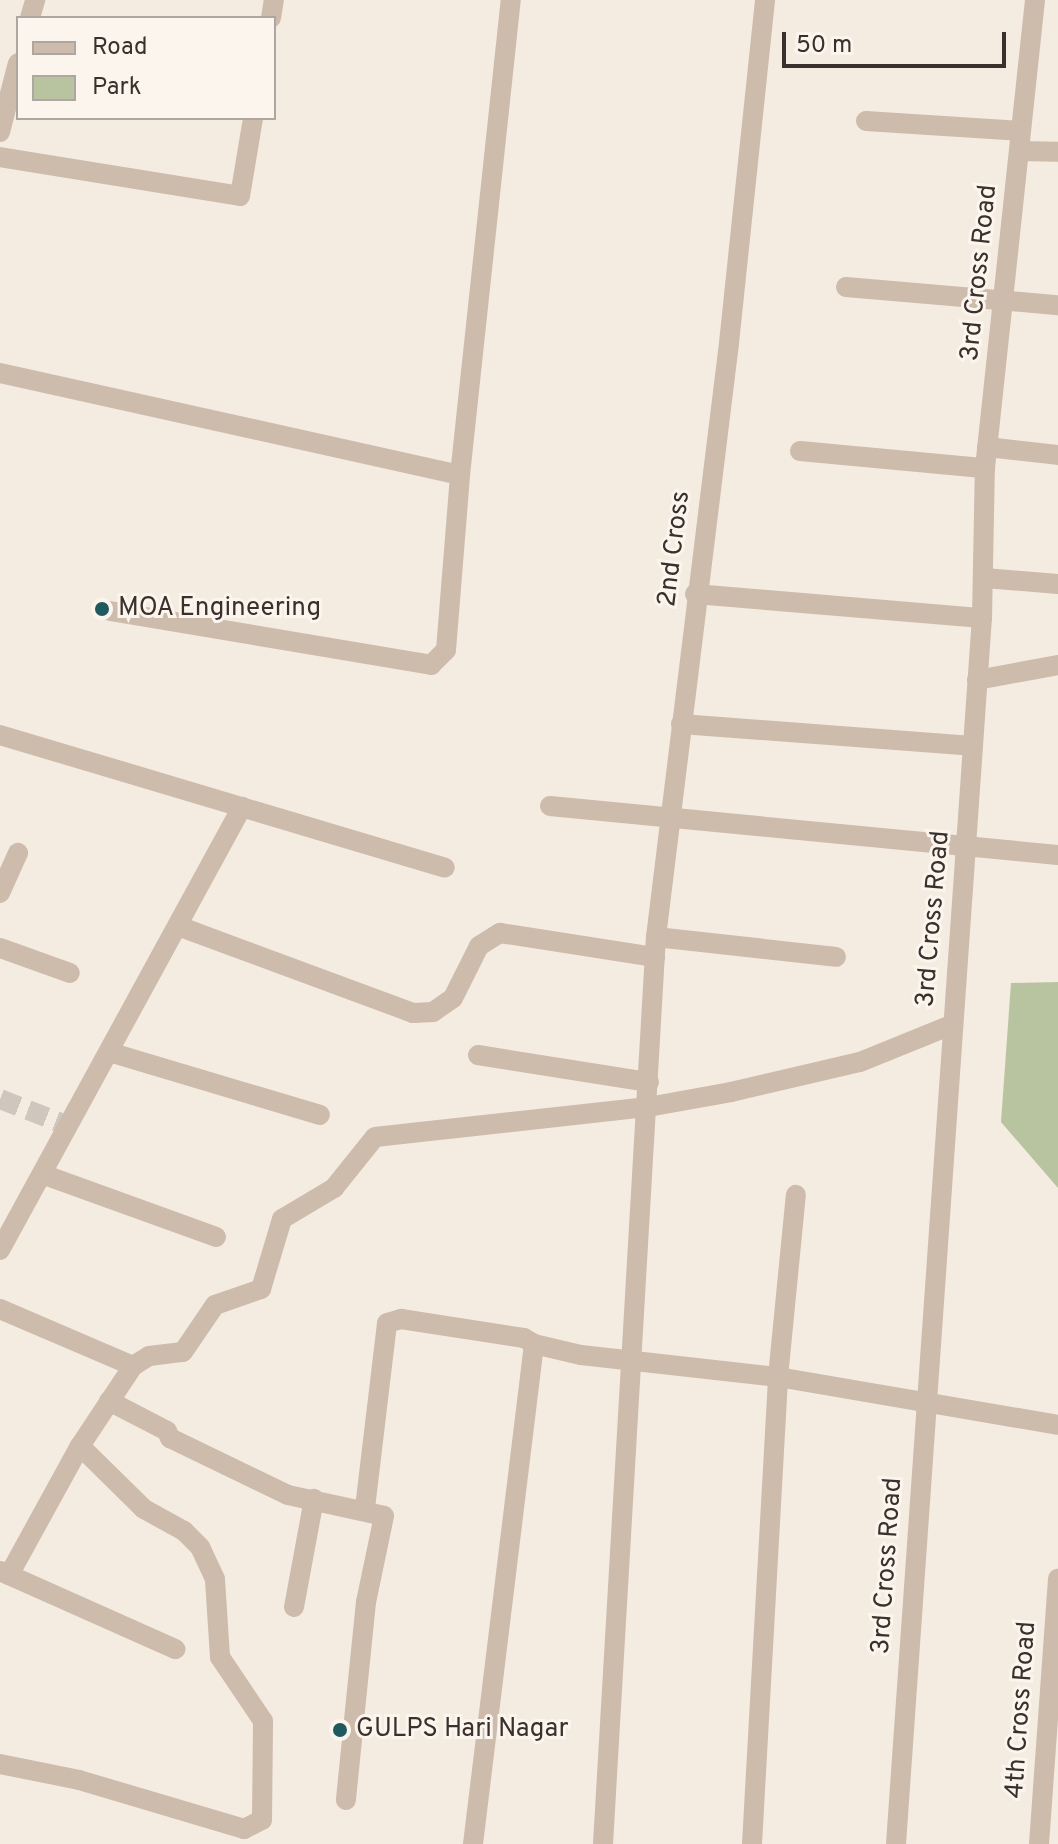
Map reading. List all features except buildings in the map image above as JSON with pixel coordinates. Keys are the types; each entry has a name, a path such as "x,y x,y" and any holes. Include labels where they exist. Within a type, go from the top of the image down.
{"street":[{"path":"110,611 431,665 446,650 460,475 511,0"},
{"name":"2nd Cross","path":"603,1844 656,947 667,814 729,343 765,0"},
{"name":"3rd Cross Road","path":"896,1844 951,1025 982,618 986,457 1035,0"},
{"path":"0,132 16,71"},
{"path":"0,157 240,196 253,120"},
{"path":"866,121 1020,141 1058,152"},
{"path":"846,287 1058,305"},
{"path":"0,373 460,475"},
{"path":"800,451 986,457 1058,455"},
{"path":"984,578 1058,584"},
{"path":"695,594 982,618"},
{"path":"977,680 1058,665"},
{"path":"681,724 972,746"},
{"path":"0,735 445,868"},
{"path":"550,806 667,814 1058,855"},
{"path":"0,1250 242,807"},
{"path":"0,893 18,853"},
{"path":"178,926 413,1013 433,1012 453,998 465,983 479,946 500,933 656,947 836,957"},
{"path":"0,948 70,973"},
{"path":"175,1649 5,1573 80,1446 133,1366 149,1356 183,1352 215,1305 261,1289 282,1219 334,1188 375,1137 648,1107 860,1062 951,1025"},
{"path":"109,1052 320,1115"},
{"path":"478,1055 649,1082"},
{"path":"42,1174 216,1237"},
{"path":"752,1844 778,1377 796,1195"},
{"path":"0,1309 133,1366"},
{"path":"365,1508 387,1323 401,1319 524,1338 534,1344 632,1361 778,1377 1058,1425"},
{"path":"473,1844 534,1344"},
{"path":"109,1401 167,1431 170,1438 288,1495 381,1512 384,1521 366,1602 346,1800"},
{"path":"80,1446 144,1509 184,1531 200,1547 215,1579 220,1657 263,1721 262,1820 265,1844"},
{"path":"294,1607 314,1499"},
{"name":"4th Cross Road","path":"1039,1844 1058,1579"},
{"path":"0,1764 79,1780 244,1829 262,1820"}],"green space":[{"path":"1058,982 1058,1188 1001,1122 1011,983"}],"tunnel":[{"path":"0,1099 69,1126"}],"place":[{"name":"MOA Engineering","path":"102,609"},
{"name":"GULPS Hari Nagar","path":"340,1730"}]}
